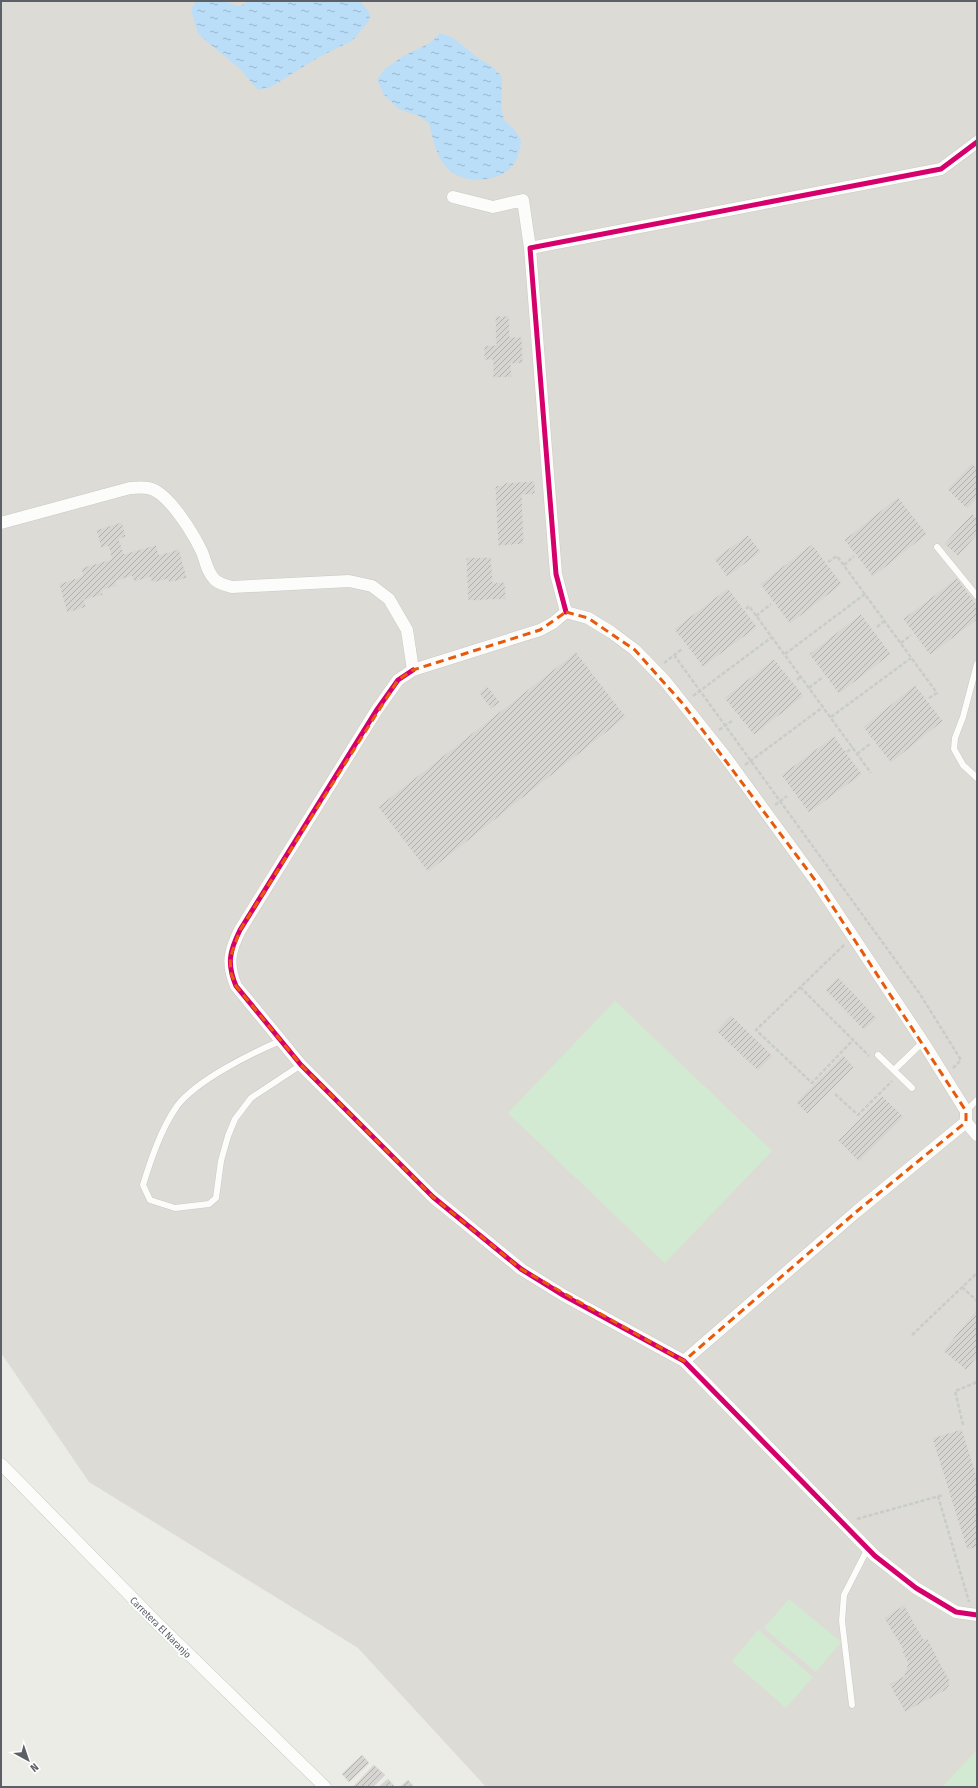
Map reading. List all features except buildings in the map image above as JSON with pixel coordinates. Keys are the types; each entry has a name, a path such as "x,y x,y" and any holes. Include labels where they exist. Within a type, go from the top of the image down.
{"street":[{"path":"530,248 941,168 977,142"},
{"path":"453,197 494,207 522,200 530,248 556,574 566,612"},
{"path":"1,523 130,488 149,488 166,500 177,513 194,536 208,570 214,579 222,584 232,587 349,581 372,586 389,599 407,630 413,670"},
{"path":"566,612 553,623 540,630 413,670 398,680 376,711 233,943 230,958 231,973 236,986 280,1041 302,1065 433,1197 521,1269 564,1295 684,1361 868,1548 916,1588 956,1612 974,1614"},
{"path":"566,612 588,618 611,632 635,650 683,704 736,771 818,884 853,936 945,1076 977,1134"},
{"path":"684,1361 966,1116"},
{"name":"Carretera El Naranjo","path":"1,1464 158,1624 324,1787"}],"lane":[{"path":"937,547 977,596"},
{"path":"977,664 963,717 955,738 954,749 963,765 977,778"},
{"path":"280,1041 259,1050 211,1078 177,1106 163,1133 143,1185 150,1200 175,1208 209,1204 216,1198 228,1136 235,1119 251,1098 302,1065"},
{"path":"896,1073 923,1042"},
{"path":"878,1055 912,1088"},
{"path":"966,1116 977,1100"},
{"path":"852,1705 842,1621 844,1595 868,1548"}],"path":[{"path":"828,562 837,556 844,565 937,693 930,698"},
{"path":"844,565 854,556"},
{"path":"785,654 865,594"},
{"path":"756,616 771,604"},
{"path":"746,609 749,606 871,772"},
{"path":"877,627 884,621"},
{"path":"901,643 911,635"},
{"path":"683,704 772,637"},
{"path":"654,670 682,650"},
{"path":"674,655 752,760 920,994 961,1060 945,1076"},
{"path":"831,717 911,658"},
{"path":"797,680 801,676"},
{"path":"809,688 823,677"},
{"path":"736,771 824,707"},
{"path":"857,754 871,743"},
{"path":"847,752 853,747"},
{"path":"853,936 756,1030 812,1083 853,1040"},
{"path":"800,987 873,1060 878,1055"},
{"path":"835,1094 858,1115 896,1073"},
{"path":"912,1335 977,1273"},
{"path":"962,1287 977,1301"},
{"path":"963,1425 955,1391 977,1382"},
{"path":"843,1523 943,1495"},
{"path":"938,1496 974,1614"}],"highlighted area":[{"path":"566,612 588,618 635,650 683,704 818,884 966,1111 966,1122 856,1212 684,1361 521,1269 433,1197 301,1065 236,986 231,973 230,958 240,930 398,680 413,670 540,630"}],"shaded area":[{"path":"1,1 977,1 977,1787 486,1787 358,1648 89,1482 1,1353"}],"green space":[{"path":"615,1001 772,1151 665,1263 508,1113"},
{"path":"789,1599 841,1642 816,1672 764,1628"},
{"path":"758,1630 813,1677 786,1708 732,1661"},
{"path":"977,1750 977,1787 942,1787"}],"water":[{"path":"196,1 222,1 236,6 241,6 249,1 360,1 369,12 370,17 368,22 352,41 319,57 271,87 258,90 240,69 198,34 191,10"},
{"path":"440,33 453,38 478,58 494,68 502,77 501,106 504,120 516,133 521,142 516,161 509,169 500,175 479,180 468,179 458,176 449,170 438,154 429,123 419,116 399,109 384,95 378,82 378,78 385,69 403,56 430,43"}],"cycle path":[{"path":"566,612 556,574 530,248 941,169 977,142"},
{"path":"413,670 398,680 376,711 240,930 233,945 230,958 231,971 236,986 301,1065 433,1197 521,1269 563,1295 684,1361 875,1556 916,1588 956,1612 977,1615"}]}
